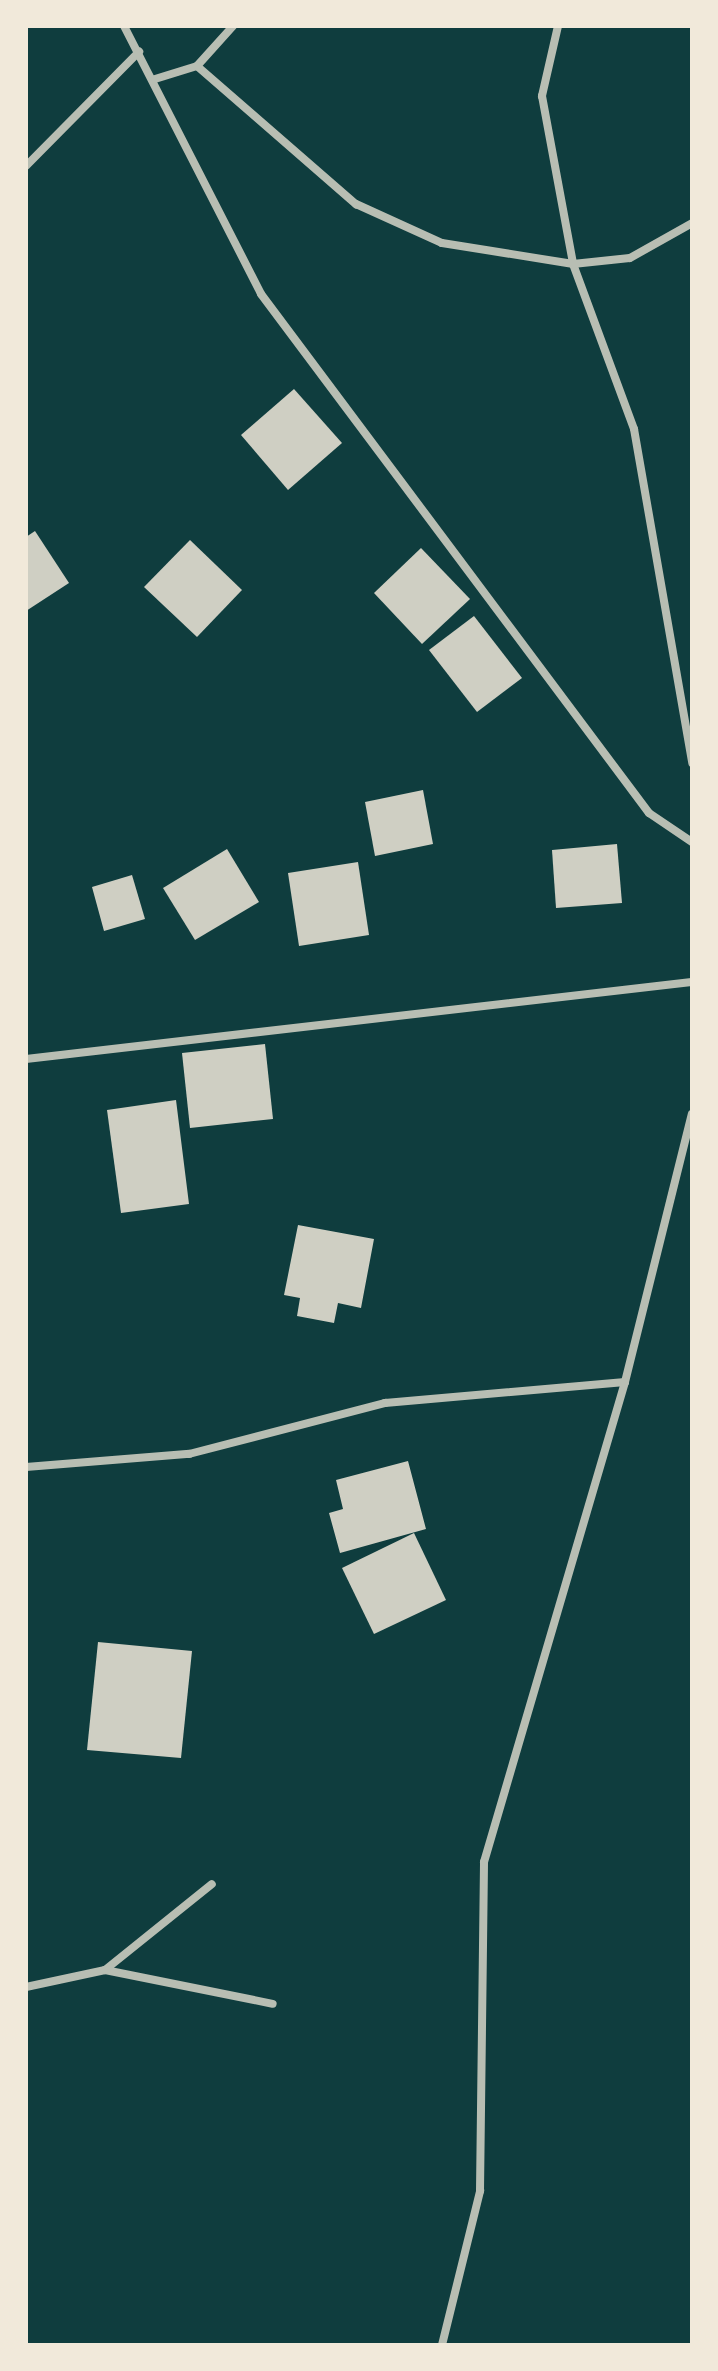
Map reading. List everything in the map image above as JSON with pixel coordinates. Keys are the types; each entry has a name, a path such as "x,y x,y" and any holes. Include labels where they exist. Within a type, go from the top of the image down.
{"street":[{"path":"124,26 155,79 261,294 649,813 692,842"},
{"path":"155,79 197,66 233,26"},
{"path":"558,26 542,96 573,264 634,429 692,763"},
{"path":"26,166 139,52"},
{"path":"197,66 356,204 442,243 573,264 630,258 692,223"},
{"path":"26,1059 692,982"},
{"path":"442,2345 480,2191 484,1862 625,1382 692,1114"},
{"path":"26,1467 189,1454 385,1403 625,1382"},
{"path":"105,1970 212,1884"},
{"path":"26,1987 105,1970 273,2004"}],"building":[{"path":"294,389 342,443 288,490 241,435"},
{"path":"35,531 69,583 26,611 26,537"},
{"path":"190,540 242,590 197,637 144,587"},
{"path":"421,548 470,599 422,644 374,593"},
{"path":"474,616 522,678 477,712 429,650"},
{"path":"423,790 433,844 375,856 365,802"},
{"path":"617,844 622,903 556,908 552,850"},
{"path":"227,849 259,902 195,940 163,888"},
{"path":"358,862 369,935 299,946 288,873"},
{"path":"132,875 145,919 104,931 92,887"},
{"path":"265,1044 273,1119 190,1128 182,1053"},
{"path":"176,1100 189,1204 121,1213 107,1110"},
{"path":"298,1225 374,1239 361,1308 338,1303 334,1323 297,1316 300,1298 284,1295"},
{"path":"408,1461 426,1529 340,1553 329,1513 343,1509 336,1480"},
{"path":"414,1533 446,1600 374,1634 342,1568"},
{"path":"98,1642 192,1651 181,1758 87,1750"}]}
